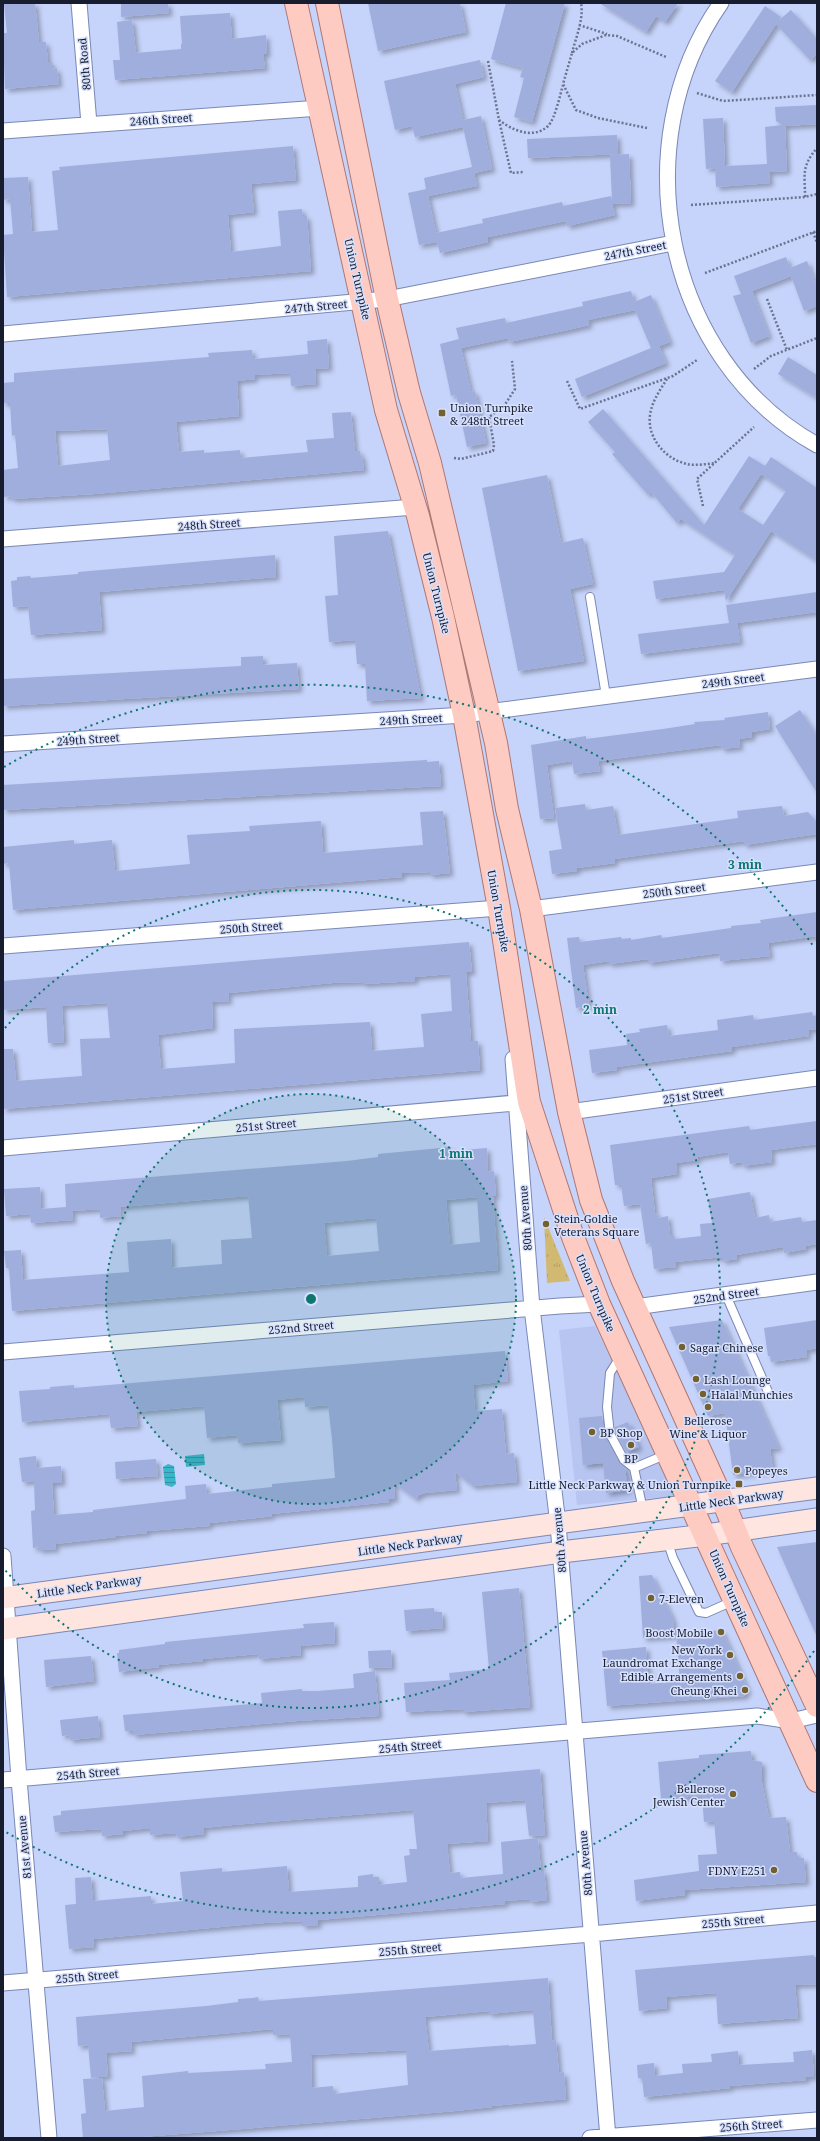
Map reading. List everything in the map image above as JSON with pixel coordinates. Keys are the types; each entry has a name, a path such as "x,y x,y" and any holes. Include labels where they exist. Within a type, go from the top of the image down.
{"main road":[{"name":"Union Turnpike","path":"296,3 364,301 386,410 415,507 443,617 464,715 499,908 523,1102 572,1237 600,1304 736,1600 817,1781"},
{"name":"Union Turnpike","path":"327,3 387,299 409,393 430,463 488,712 507,809 531,909 569,1112 591,1200 606,1240 687,1426 817,1706"},
{"name":"Little Neck Parkway","path":"4,1598 817,1488"},
{"path":"6,1628 561,1552 706,1535 817,1519"}],"street":[{"name":"80th Road","path":"79,3 89,124"},
{"path":"721,3 690,59 678,96 671,128 667,165 668,216 673,243 687,290 710,339 726,363 746,387 772,413 817,445"},
{"name":"246th Street","path":"3,132 89,124 320,108"},
{"name":"247th Street","path":"3,334 387,299 673,243"},
{"name":"248th Street","path":"3,539 415,507"},
{"name":"249th Street","path":"3,744 464,715 817,668"},
{"name":"250th Street","path":"531,909 817,872"},
{"name":"250th Street","path":"3,946 499,908"},
{"name":"251st Street","path":"569,1112 817,1078"},
{"name":"251st Street","path":"3,1148 523,1102"},
{"name":"80th Avenue","path":"523,1102 532,1308 561,1552 574,1732 608,2137"},
{"name":"252nd Street","path":"635,1307 817,1282"},
{"name":"252nd Street","path":"3,1352 532,1308 600,1304"},
{"name":"81st Avenue","path":"3,1556 6,1628 49,2138"},
{"name":"254th Street","path":"3,1780 757,1716 791,1721 817,1715"},
{"name":"255th Street","path":"3,1984 591,1934 817,1913"},
{"name":"256th Street","path":"590,2138 817,2120"}],"lane":[{"path":"590,597 606,696"},
{"path":"726,1295 769,1394"},
{"path":"622,1352 617,1365 610,1373 608,1407 610,1434 624,1460 634,1468 644,1512"},
{"path":"634,1468 669,1453"},
{"path":"667,1539 673,1558 699,1612 706,1613 736,1600"}],"path":[{"path":"499,120 515,131 522,133 541,130 548,126 552,120 572,53 582,9 581,3"},
{"path":"579,25 617,36 666,57"},
{"path":"572,53 582,44 606,35 610,35"},
{"path":"488,61 511,173 524,172"},
{"path":"563,84 576,110 598,118 647,128"},
{"path":"697,93 723,101 817,95"},
{"path":"805,197 805,169 807,160 817,148"},
{"path":"690,204 805,197 817,194"},
{"path":"705,273 817,231"},
{"path":"813,232 817,243"},
{"path":"767,299 787,350"},
{"path":"754,369 771,356 817,338"},
{"path":"567,381 580,409 667,379 697,360"},
{"path":"454,458 461,459 494,451 489,417 504,406 516,389 512,361"},
{"path":"667,379 657,394 650,416 652,435 657,444 670,457 688,464 715,463"},
{"path":"703,506 697,479 754,426"}],"shaded area":[{"path":"595,1326 676,1496 577,1505 559,1330"},
{"path":"204,1454 205,1465 186,1467 185,1456"},
{"path":"168,1464 174,1466 176,1484 172,1487 165,1485 163,1467"}],"green space":[{"path":"544,1217 570,1281 547,1283"}],"building":[{"path":"35,3 39,42 46,42 48,62 52,62 52,69 57,68 59,84 5,89 3,33 7,33 4,4"},
{"path":"121,3 168,3 169,13 121,17"},
{"path":"368,3 460,3 466,32 378,51"},
{"path":"506,3 565,3 532,122 514,117 524,78 520,77 523,68 491,59"},
{"path":"599,3 678,3 665,22 656,16 646,32"},
{"path":"765,6 781,17 778,21 791,10 817,39 817,54 810,60 776,24 732,92 715,81"},
{"path":"230,13 232,39 266,35 267,54 263,54 265,68 115,80 113,60 120,60 117,22 132,20 136,53 181,49 180,16"},
{"path":"480,60 484,77 455,84 463,120 481,116 492,169 474,173 477,186 428,196 436,233 483,223 482,219 562,202 563,206 611,196 612,201 610,155 629,154 631,203 612,204 615,215 567,226 566,221 488,237 488,242 440,253 437,242 419,245 408,193 426,189 424,178 472,167 463,127 415,137 412,126 395,130 384,81"},
{"path":"817,105 817,124 785,126 787,171 769,172 770,183 716,187 715,168 706,169 703,119 723,118 725,166 767,164 765,127 782,125 776,121 775,107"},
{"path":"617,135 618,154 528,158 527,139"},
{"path":"293,146 296,180 251,184 254,212 228,215 231,252 281,246 278,211 302,209 303,216 307,216 311,271 7,297 3,235 13,234 10,199 3,200 3,178 28,177 32,232 58,230 52,171 60,170 59,167"},
{"path":"786,257 790,268 807,261 817,288 817,306 804,311 791,276 752,291 769,336 751,343 733,296 741,294 734,276"},
{"path":"631,291 634,302 651,295 670,342 659,346 666,363 582,397 575,379 651,348 635,310 588,320 589,325 568,330 509,342 508,338 461,348 471,392 475,391 486,443 467,447 456,395 451,396 440,344 459,339 456,328 505,318 506,323 583,306 582,302"},
{"path":"327,339 329,368 315,369 316,384 291,386 290,373 254,375 255,379 237,381 239,416 176,422 179,452 204,450 204,453 240,450 241,458 308,452 306,440 334,438 332,413 351,412 355,451 360,451 360,456 362,455 364,470 94,494 12,499 11,496 4,497 3,470 18,468 15,435 12,436 10,403 3,403 3,383 14,382 14,373 209,357 208,353 252,350 253,359 308,354 307,341","holes":["107,429 110,460 58,466 55,431"]},
{"path":"788,357 817,375 817,398 778,374"},
{"path":"603,409 704,525 749,456 765,466 771,457 817,488 817,561 771,531 726,601 724,590 656,599 653,581 724,572 735,555 681,519 677,523 651,492 648,495 612,454 615,452 588,422","holes":["761,474 786,491 763,525 738,509"]},
{"path":"547,475 561,543 583,538 593,584 570,589 584,661 518,671 482,488"},
{"path":"388,531 421,698 367,701 365,664 357,664 355,640 329,642 325,596 338,595 334,536"},
{"path":"275,555 276,577 99,592 102,630 31,635 28,606 13,607 11,581 17,580 17,577 30,576 31,578 78,574 78,572"},
{"path":"817,592 817,612 737,623 740,642 641,654 638,634 729,623 726,605"},
{"path":"263,656 263,665 297,663 299,689 3,706 3,679 241,666 241,657"},
{"path":"800,710 817,736 817,793 775,726"},
{"path":"768,712 770,729 752,732 752,737 739,739 740,747 722,749 721,745 598,761 600,771 574,774 572,761 547,765 554,818 540,819 531,745 586,736 586,739 663,729 695,724 694,722 725,720 724,718"},
{"path":"427,760 427,762 439,761 441,786 3,810 3,785"},
{"path":"585,804 586,810 613,806 618,835 738,818 737,811 782,806 784,816 808,812 816,821 817,834 744,845 744,841 614,859 615,863 577,868 577,871 552,874 549,851 562,849 555,808"},
{"path":"443,811 450,873 430,875 430,872 402,873 402,877 13,910 9,863 3,864 3,847 74,840 74,844 112,840 115,871 190,864 187,835 250,831 249,826 321,821 323,853 423,845 420,812"},
{"path":"817,912 817,936 768,943 770,956 720,961 719,953 648,963 648,959 609,964 609,961 583,965 589,1006 576,1008 567,938 579,937 580,942 621,937 622,939 631,938 631,940 661,935 662,938 731,928 731,926 761,923 760,920"},
{"path":"469,942 472,972 466,972 471,1041 478,1041 480,1070 3,1109 3,1049 13,1049 16,1081 82,1076 80,1039 110,1038 107,1003 62,1006 64,1042 48,1043 46,1007 3,1010 3,981","holes":["450,974 452,1011 421,1014 424,1047 372,1051 370,1022 234,1029 235,1063 161,1069 158,1035 213,1028 212,1002 229,1001 228,993 332,983 363,982 363,984 415,981 415,977"]},
{"path":"812,1012 813,1016 817,1015 817,1029 808,1030 809,1036 732,1047 732,1051 616,1067 617,1070 592,1073 589,1050 627,1045 626,1034 640,1032 639,1029 667,1025 669,1036 718,1030 717,1020 753,1015 754,1020"},
{"path":"817,1121 817,1144 771,1150 772,1162 743,1166 742,1162 730,1164 728,1152 697,1157 698,1160 676,1163 677,1174 651,1178 655,1214 657,1213 658,1218 668,1216 670,1235 674,1235 675,1239 701,1236 700,1224 712,1223 708,1199 750,1192 755,1218 769,1215 770,1222 801,1217 802,1222 817,1220 817,1244 805,1246 806,1249 784,1253 783,1247 736,1255 737,1259 722,1261 722,1257 675,1262 676,1267 654,1269 651,1243 646,1244 640,1204 624,1206 621,1185 615,1185 610,1145 749,1126 750,1130"},
{"path":"451,1147 451,1151 487,1148 488,1172 494,1171 496,1196 493,1196 498,1270 12,1311 9,1268 6,1268 4,1251 21,1250 23,1280 129,1272 127,1242 171,1239 172,1268 222,1264 221,1240 252,1238 248,1196 120,1207 121,1216 100,1218 100,1209 72,1211 73,1220 31,1223 30,1214 6,1216 4,1189 40,1187 41,1209 66,1207 65,1184 347,1161 378,1157 378,1154","holes":["477,1197 480,1242 450,1245 446,1200","376,1218 379,1251 327,1256 324,1223"]},
{"path":"722,1320 779,1448 770,1449 773,1470 733,1475 725,1413 708,1416 669,1327"},
{"path":"817,1320 817,1348 806,1350 807,1357 771,1362 770,1356 768,1356 764,1328"},
{"path":"505,1351 508,1381 473,1385 475,1411 502,1409 506,1454 514,1453 517,1482 473,1486 455,1472 457,1490 425,1493 419,1495 416,1499 394,1483 395,1499 389,1499 389,1502 271,1514 272,1516 210,1523 209,1526 147,1531 147,1533 55,1544 56,1549 39,1550 39,1547 33,1548 31,1511 35,1510 34,1481 22,1482 19,1458 36,1456 37,1468 61,1466 62,1483 52,1483 54,1515 93,1512 93,1510 186,1499 185,1486 206,1484 207,1494 272,1487 272,1484 335,1478 332,1439 328,1405 305,1407 304,1397 277,1400 281,1440 238,1443 237,1435 207,1438 204,1406 136,1412 138,1426 111,1428 109,1414 22,1422 19,1391 50,1389 50,1387 74,1385 74,1388"},
{"name":"BP Shop","path":"602,1416 605,1437 619,1463 625,1468 628,1490 606,1493 603,1463 583,1465 579,1418"},
{"path":"628,1422 639,1447 626,1452 615,1432 615,1427"},
{"path":"156,1459 158,1476 116,1479 115,1462"},
{"path":"817,1542 817,1637 777,1547"},
{"name":"7-Eleven","path":"652,1575 673,1619 674,1636 643,1638 639,1576"},
{"path":"519,1588 530,1707 463,1712 463,1709 406,1712 404,1683 450,1680 449,1673 489,1669 482,1592"},
{"path":"434,1608 434,1612 442,1612 443,1628 406,1631 404,1610"},
{"path":"334,1622 335,1643 300,1646 301,1655 259,1659 258,1654 203,1659 203,1661 158,1665 159,1667 119,1672 117,1653 119,1653 119,1650 165,1644 165,1642 304,1628 303,1624"},
{"path":"722,1630 748,1690 744,1696 607,1706 602,1651 646,1647 649,1684 680,1681 676,1634"},
{"path":"391,1650 392,1667 369,1668 368,1651"},
{"path":"91,1656 94,1681 46,1687 44,1660"},
{"path":"375,1671 379,1715 377,1716 297,1721 133,1735 133,1731 125,1731 123,1715 262,1703 261,1693 302,1689 302,1691 317,1691 354,1688 353,1674"},
{"path":"98,1716 100,1737 70,1740 69,1735 62,1736 60,1720"},
{"path":"751,1751 752,1760 762,1762 762,1783 769,1818 786,1817 790,1852 797,1852 797,1858 804,1858 806,1882 685,1890 685,1895 636,1901 634,1880 699,1871 698,1855 717,1854 714,1821 704,1822 702,1796 661,1799 658,1762 699,1758 699,1755"},
{"path":"540,1769 545,1835 529,1836 525,1800 486,1803 488,1841 447,1844 450,1873 460,1872 461,1878 503,1874 501,1842 538,1838 541,1871 544,1871 547,1900 531,1902 530,1899 505,1901 505,1904 318,1920 318,1925 302,1926 302,1921 264,1923 93,1939 94,1947 69,1949 65,1905 76,1904 75,1878 91,1877 93,1901 151,1896 151,1904 183,1901 180,1872 222,1868 222,1872 287,1866 289,1892 358,1887 358,1876 373,1874 373,1877 379,1877 379,1885 407,1882 404,1856 410,1855 409,1849 417,1849 413,1810 203,1828 204,1834 177,1837 176,1833 150,1835 150,1828 123,1831 123,1834 102,1836 101,1829 55,1832 53,1816 61,1815 61,1811"},
{"path":"814,1955 814,1957 817,1957 817,1984 795,1985 798,2018 718,2024 716,1993 666,1997 667,2008 639,2011 635,1970"},
{"path":"548,1978 552,2041 556,2040 559,2073 564,2072 566,2099 455,2111 217,2131 128,2138 83,2138 81,2114 86,2113 83,2079 102,2078 105,2111 144,2107 142,2076 188,2071 188,2073 266,2069 265,2064 292,2062 290,2034 273,2035 273,2029 131,2042 132,2051 106,2053 108,2076 91,2078 88,2045 78,2046 76,2017 206,2006 238,2002 238,1999 258,1997 259,2001","holes":["529,2010 533,2011 536,2044 429,2051 425,2017 489,2011 489,2014","406,2050 408,2085 334,2094 333,2086 312,2088 311,2055"]},
{"path":"812,2050 814,2077 806,2077 806,2080 730,2086 730,2088 644,2097 642,2078 638,2078 637,2065 654,2063 655,2076 683,2073 682,2064 712,2062 711,2054 738,2051 739,2065 794,2062 793,2052"}],"place":[{"name":"Union Turnpike & 248th Street","path":"442,413"},
{"name":"Stein-Goldie Veterans Square","path":"546,1224"},
{"name":"Sagar Chinese","path":"682,1347"},
{"name":"Lash Lounge","path":"696,1379"},
{"name":"Halal Munchies","path":"703,1394"},
{"name":"Bellerose Wine & Liquor","path":"708,1407"},
{"name":"BP Shop","path":"592,1432"},
{"name":"BP","path":"631,1445"},
{"name":"Popeyes","path":"737,1470"},
{"name":"Little Neck Parkway & Union Turnpike","path":"739,1484"},
{"name":"7-Eleven","path":"651,1598"},
{"name":"Boost Mobile","path":"721,1632"},
{"name":"New York Laundromat Exchange","path":"730,1655"},
{"name":"Edible Arrangements","path":"740,1676"},
{"name":"Cheung Khei","path":"745,1690"},
{"name":"Bellerose Jewish Center","path":"733,1794"},
{"name":"FDNY E251","path":"774,1870"}]}
